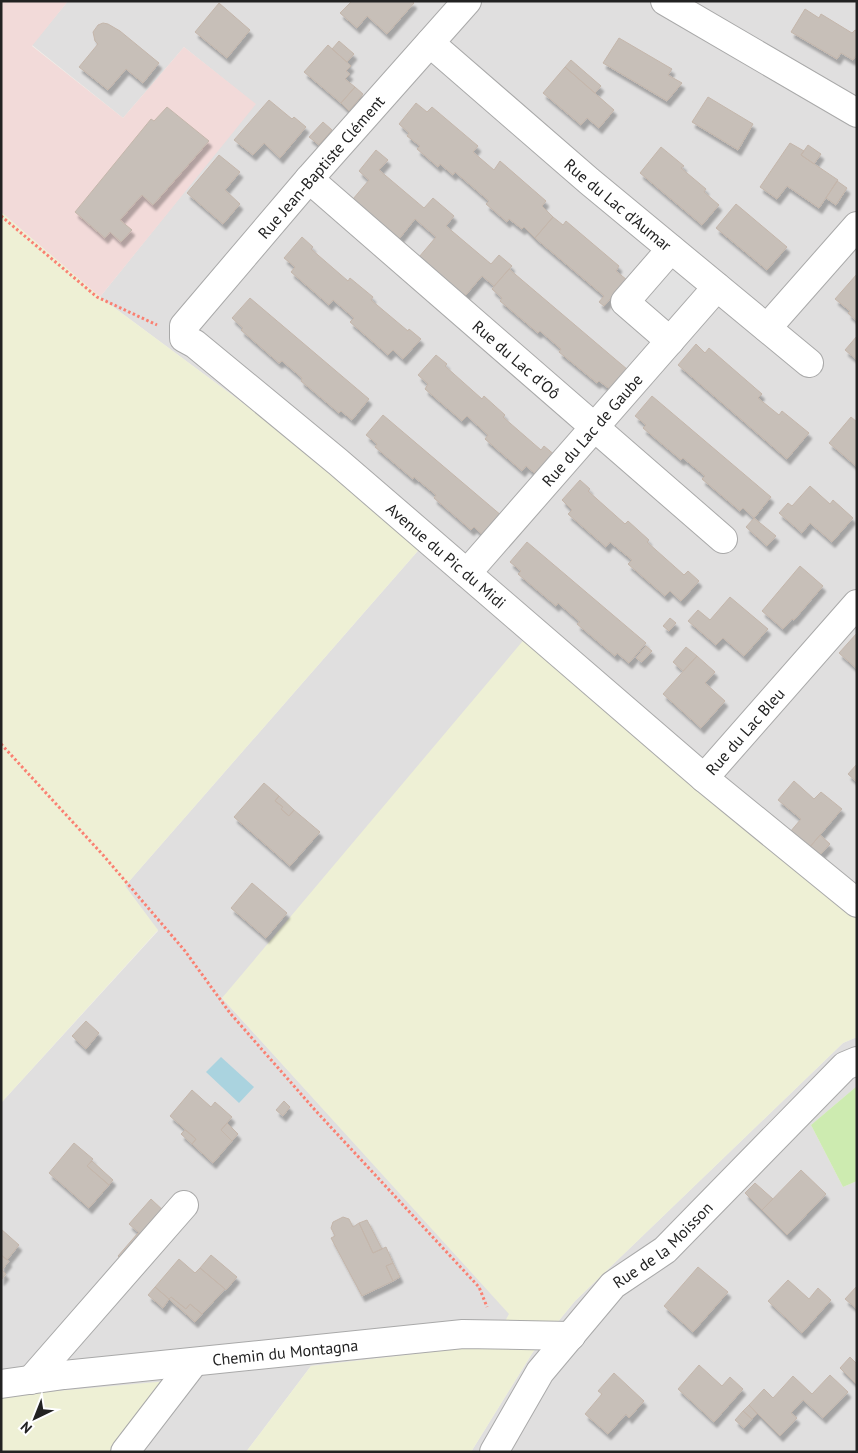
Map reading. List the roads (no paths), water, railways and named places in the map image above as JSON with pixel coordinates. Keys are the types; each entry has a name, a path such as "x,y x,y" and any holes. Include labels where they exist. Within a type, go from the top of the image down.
{"street":[{"name":"Rue Jean-Baptiste Clément","path":"184,338 184,326 309,179 466,1"},
{"path":"665,1 857,113"},
{"name":"Rue du Lac d'Aumar","path":"430,42 589,181 809,363"},
{"name":"Rue du Lac d'Oô","path":"309,179 723,539"},
{"path":"767,328 857,226"},
{"path":"670,341 625,302 671,250"},
{"name":"Rue du Lac de Gaube","path":"467,573 717,287"},
{"name":"Avenue du Pic du Midi","path":"184,338 194,344 330,456 704,778"},
{"name":"Rue du Lac Bleu","path":"857,604 704,778 857,903"},
{"name":"Rue de la Moisson","path":"494,1452 540,1372 613,1285 665,1250 845,1066 857,1060"},
{"path":"32,1380 184,1205"},
{"name":"Chemin du Montagna","path":"1,1384 463,1334 571,1336"},
{"path":"125,1452 194,1362"}],"water":[{"path":"221,1057 254,1087 239,1103 206,1072"}]}
